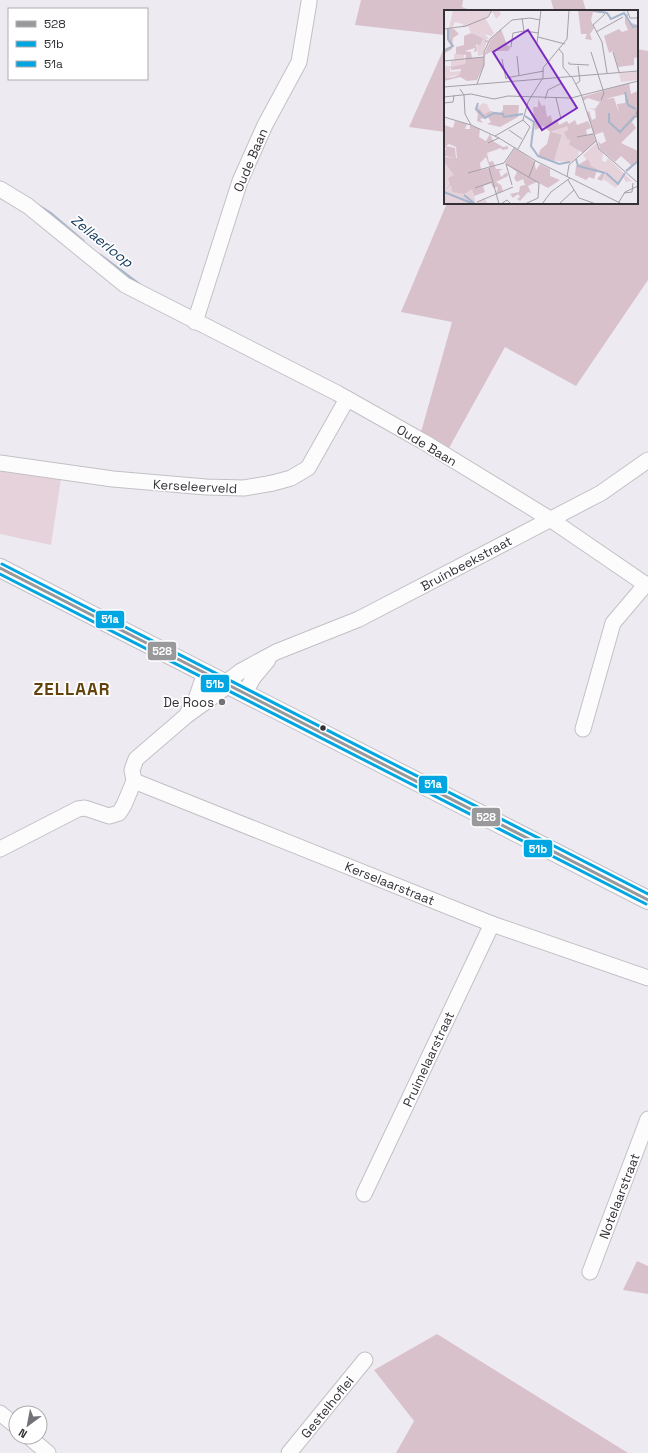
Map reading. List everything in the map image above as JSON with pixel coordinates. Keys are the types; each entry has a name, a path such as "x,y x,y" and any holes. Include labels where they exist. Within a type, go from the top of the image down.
{"main road":[{"path":"0,568 648,900"}],"street":[{"name":"Oude Baan","path":"194,322 240,181 265,125 299,62 309,2"},
{"name":"Oude Baan","path":"0,189 28,206 125,286 347,399 424,442 550,519 647,585"},
{"name":"Kerseleerveld","path":"0,463 151,483 244,488 266,484 291,478 308,468 347,399"},
{"name":"Bruinbeekstraat","path":"186,716 241,671 276,652 358,619 601,493 648,460"},
{"path":"583,730 614,623 647,585"},
{"name":"Bruinbeekstraat","path":"245,693 260,669 276,652"},
{"path":"0,849 78,809 85,808 109,816 119,812 124,805 134,781 132,770 136,759 186,716 196,699 205,673"},
{"name":"Kerselaarstraat","path":"134,781 492,924 648,978"},
{"name":"Pruimelaarstraat","path":"364,1194 492,924"},
{"name":"Notelaarstraat","path":"590,1272 648,1119"},
{"name":"Gestelhoflei","path":"289,1453 365,1360"},
{"path":"0,1412 8,1419"},
{"path":"38,1445 48,1453"}],"shaded area":[{"path":"361,0 463,0 462,7 470,10 444,10 444,35 355,25"},
{"path":"551,0 583,0 586,10 554,10"},
{"path":"444,48 444,132 409,127"},
{"path":"638,49 648,51 648,280 576,386 505,347 449,448 421,432 452,322 401,312 447,204 638,204"},
{"path":"0,463 62,472 51,545 0,534"},
{"path":"637,1261 648,1266 648,1294 623,1290"},
{"path":"437,1334 628,1453 396,1453 414,1421 374,1370"}],"waterway":[{"name":"Zellaerloop","path":"39,206 50,213 83,241"},
{"name":"Zellaerloop","path":"100,255 140,285"}],"transit line":[{"name":"51a","path":"2,564 648,894"},
{"name":"528","path":"0,568 648,900"},
{"name":"51b","path":"0,574 646,904"}],"place":[{"name":"De Roos","path":"222,702"}],"district":[{"name":"ZELLAAR","path":"72,689"}]}
